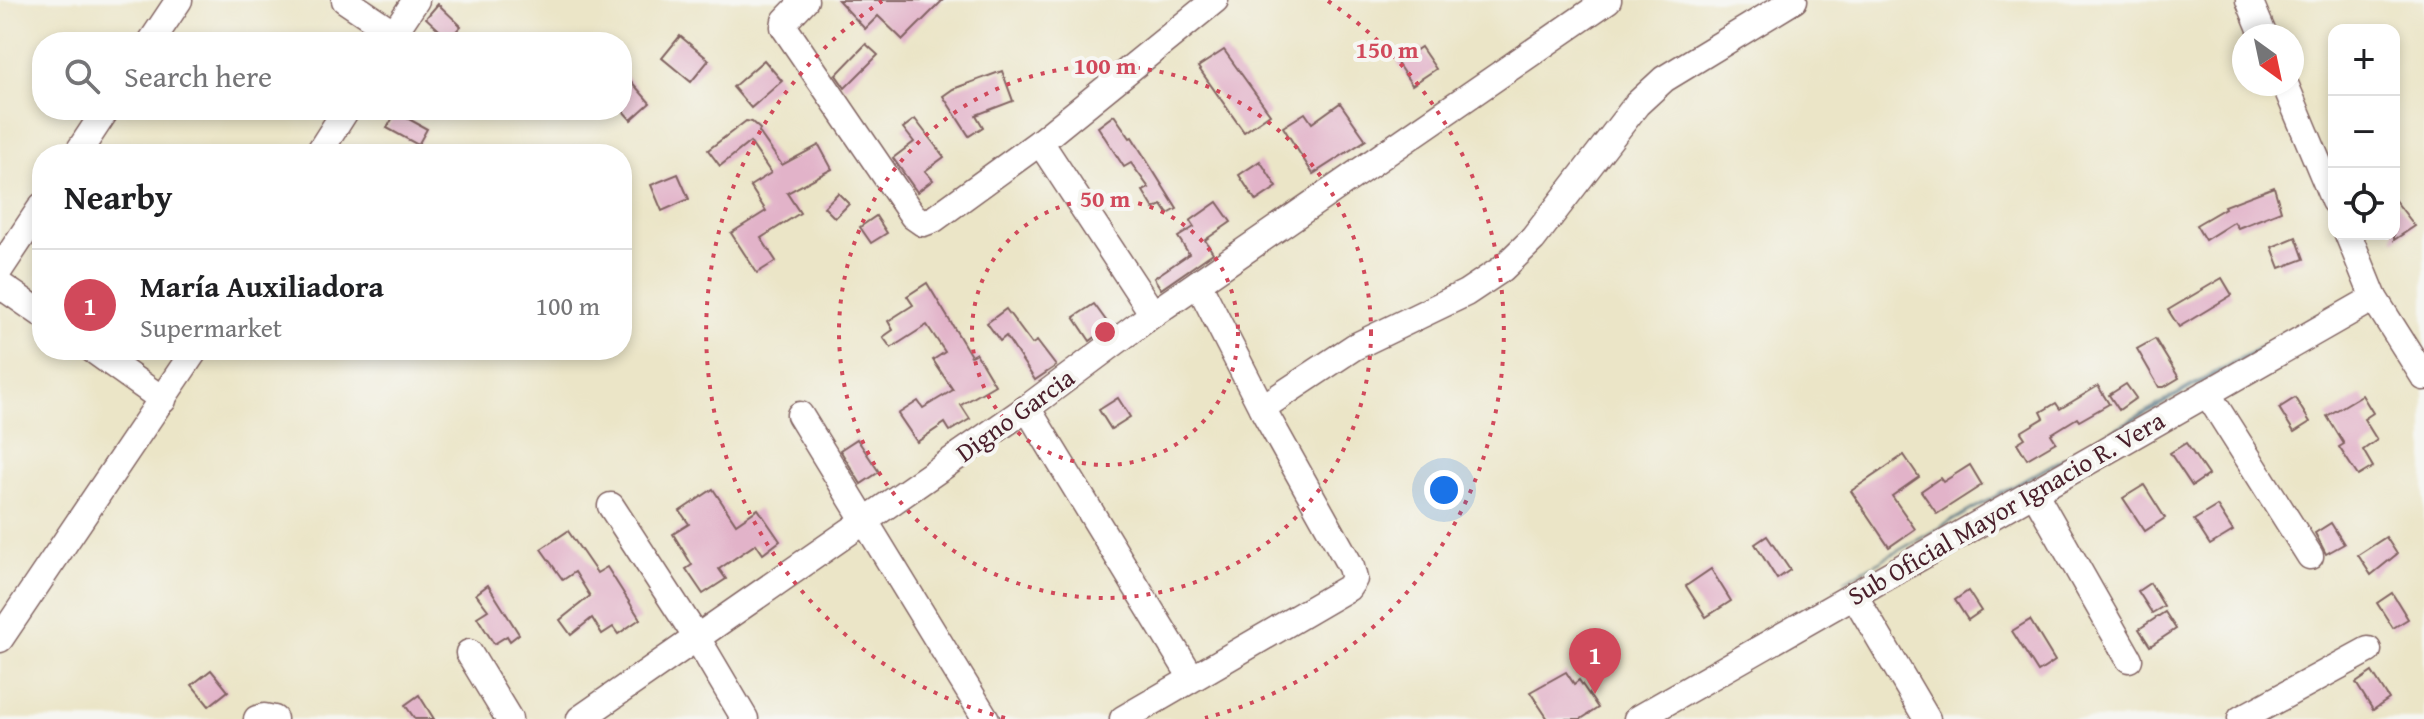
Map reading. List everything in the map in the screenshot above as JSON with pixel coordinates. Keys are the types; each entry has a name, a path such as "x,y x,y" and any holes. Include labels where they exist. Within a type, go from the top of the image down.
{"street":[{"path":"158,32 179,0"},
{"path":"345,0 385,32"},
{"path":"394,32 416,0"},
{"path":"805,0 785,21 784,27 917,221 923,223 934,219 1040,142 1215,0"},
{"name":"Digno Garcia","path":"580,719 1027,408 1153,314 1608,0"},
{"path":"1262,408 1354,347 1466,293 1502,269 1533,239 1637,104 1664,79 1794,0"},
{"path":"2249,0 2259,24"},
{"path":"2290,96 2328,187"},
{"path":"84,144 99,120"},
{"path":"324,144 340,120"},
{"path":"1040,142 1153,314"},
{"path":"0,269 32,221"},
{"path":"2350,240 2374,298 2424,377"},
{"path":"1123,719 1348,588 1354,579 1351,567 1262,408 1198,283"},
{"path":"0,285 32,307"},
{"name":"Sub Oficial Mayor Ignacio R. Vera","path":"1637,719 2374,298"},
{"path":"107,360 163,400"},
{"path":"0,639 189,360"},
{"path":"2207,393 2310,556"},
{"path":"1027,408 1192,678"},
{"path":"800,415 986,719"},
{"path":"2034,492 2129,659"},
{"path":"611,506 697,638 745,719"},
{"path":"1854,595 1927,719"},
{"path":"2241,719 2368,650"},
{"path":"469,653 509,719"},
{"path":"257,719 274,719"}],"water":[{"path":"2322,312 2323,315 1844,581"}],"building":[{"path":"838,0 943,0 903,40 878,16 865,29"},
{"path":"438,4 461,26 455,32 441,32 426,18"},
{"path":"680,36 709,60 691,82 662,58"},
{"path":"866,44 878,55 845,88 836,75"},
{"path":"1421,47 1436,69 1412,85 1397,63"},
{"path":"1224,50 1270,114 1244,132 1198,67"},
{"path":"764,60 782,81 751,108 733,87"},
{"path":"1002,71 1013,101 976,115 983,127 969,136 943,96 953,89"},
{"path":"632,82 650,103 632,119"},
{"path":"1340,103 1366,140 1313,174 1283,127 1305,113 1312,123"},
{"path":"1114,115 1132,137 1177,209 1168,214 1162,205 1154,209 1143,191 1149,188 1131,163 1124,167 1098,127"},
{"path":"915,119 944,157 925,171 933,180 917,192 893,158 914,142 903,128"},
{"path":"392,120 411,120 427,129 416,144 387,128"},
{"path":"746,121 760,129 759,132 782,165 819,145 832,169 787,193 800,213 761,238 776,261 757,273 731,233 766,211 750,186 771,173 750,142 720,166 708,150"},
{"path":"1260,161 1277,187 1256,201 1239,175"},
{"path":"678,174 689,199 662,211 651,185"},
{"path":"2274,187 2281,211 2238,228 2234,222 2205,240 2196,225 2224,206"},
{"path":"838,193 849,204 835,218 824,207"},
{"path":"1217,202 1231,222 1205,240 1213,253 1161,289 1154,278 1189,254 1178,237 1194,227 1190,221"},
{"path":"2400,207 2415,226 2400,236"},
{"path":"876,216 887,233 871,243 860,227"},
{"path":"2296,237 2304,259 2280,268 2272,247"},
{"path":"2222,278 2232,295 2179,327 2168,310"},
{"path":"927,283 971,356 976,353 995,385 961,405 970,419 950,431 945,423 917,442 898,414 918,401 923,408 953,390 933,360 945,352 927,325 891,348 883,337 893,330 888,321 913,305 907,296"},
{"path":"1094,304 1110,326 1090,341 1074,317"},
{"path":"1006,309 1032,344 1037,341 1056,366 1035,380 1006,336 1000,341 987,323"},
{"path":"2155,339 2179,378 2164,387 2159,387 2137,349"},
{"path":"2126,384 2136,398 2119,410 2109,395"},
{"path":"2098,386 2109,404 2051,434 2056,442 2027,459 2017,443 2025,438 2021,432 2044,418 2041,412 2056,403 2060,409"},
{"path":"2362,395 2373,413 2364,419 2377,440 2363,450 2373,467 2358,476 2339,447 2344,444 2327,416"},
{"path":"1118,398 1130,417 1111,429 1099,410"},
{"path":"2295,398 2310,422 2294,432 2279,408"},
{"path":"857,439 879,472 861,484 840,450"},
{"path":"2186,443 2208,475 2192,486 2170,453"},
{"path":"1904,455 1919,477 1892,496 1915,529 1889,547 1851,491"},
{"path":"1970,465 1982,485 1937,514 1921,491 1940,478 1943,482"},
{"path":"2144,485 2165,518 2145,531 2123,498"},
{"path":"713,489 736,524 758,509 780,541 763,554 756,544 719,569 726,579 703,594 686,569 692,565 673,534 689,524 680,511"},
{"path":"2217,506 2233,531 2210,545 2194,520"},
{"path":"2331,523 2344,544 2326,554 2315,533"},
{"path":"568,531 597,573 607,567 640,619 618,634 613,627 602,634 592,618 571,635 560,620 590,596 575,572 563,580 541,549"},
{"path":"1767,536 1790,570 1777,579 1755,544"},
{"path":"2386,537 2397,554 2371,575 2358,555"},
{"path":"1711,569 1731,601 1706,617 1686,586"},
{"path":"2150,583 2164,606 2152,613 2138,591"},
{"path":"488,585 519,634 510,641 507,636 494,644 477,617 488,610 476,594"},
{"path":"1968,591 1981,611 1968,620 1955,600"},
{"path":"2392,593 2408,619 2393,628 2377,603"},
{"path":"2165,612 2176,629 2150,646 2139,629"},
{"path":"2030,620 2055,661 2038,672 2012,631"},
{"path":"211,670 228,691 209,706 192,685"},
{"path":"1566,672 1574,684 1579,680 1598,708 1581,719 1548,719 1530,692"},
{"path":"2372,672 2389,699 2373,710 2356,683"},
{"path":"419,695 434,719 415,719 405,705"}],"place":[{"name":"María Auxiliadora","path":"1595,694"}]}
